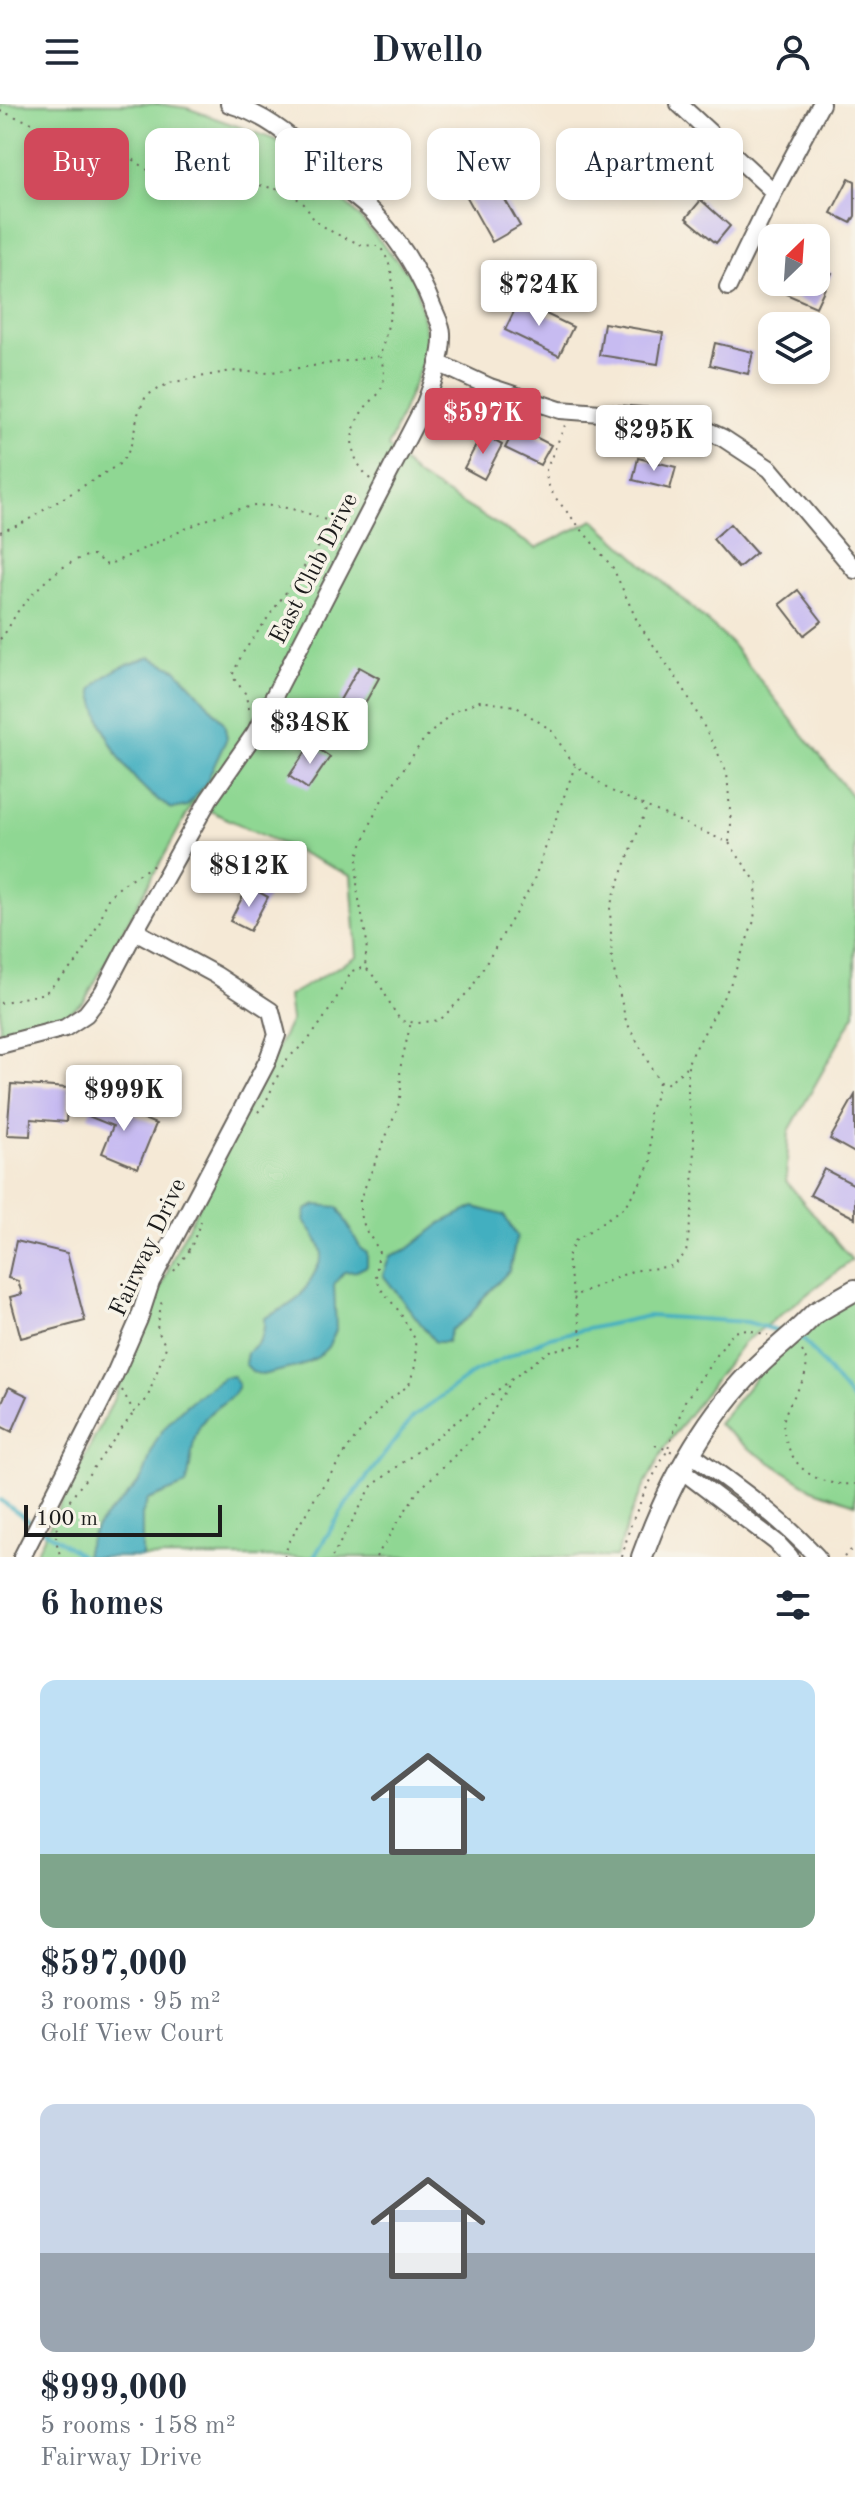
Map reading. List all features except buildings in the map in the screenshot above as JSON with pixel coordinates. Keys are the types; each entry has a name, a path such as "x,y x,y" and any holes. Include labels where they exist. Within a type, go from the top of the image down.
{"street":[{"name":"East Club Drive","path":"0,1045 65,1028 86,1014 103,992 209,799 255,733 378,486 425,404 438,363 442,331 428,293 397,242 376,216 311,154 276,127 243,108 229,104"},
{"path":"679,104 774,192"},
{"path":"728,287 821,104"},
{"path":"438,363 490,387 538,404 571,411 621,413 677,421 723,438 770,469 855,570"},
{"name":"Fairway Drive","path":"22,1557 114,1376 151,1282 267,1062 277,1035 271,1011 216,975 135,931"},
{"path":"642,1557 664,1500 685,1461 739,1382 767,1357 798,1337 815,1313 855,1290"},
{"path":"685,1461 790,1557"},
{"path":"685,1461 765,1507 817,1557"}],"path":[{"path":"0,111 62,134 109,142 166,183 211,174 289,192 304,204 315,221 334,233 362,245 379,246 397,242"},
{"path":"255,733 245,693 232,676 242,654 334,524 378,486 362,470 353,451 352,429 365,407 381,390 384,370 380,356 393,285 389,258 379,246"},
{"path":"0,532 21,524 121,463 130,449 138,414 146,396 169,383 231,371 265,373 380,356"},
{"path":"571,411 546,470 547,482 554,496 613,568 638,623 684,689 715,747 727,773 731,824 729,843"},
{"path":"0,639 21,608 52,578 81,557 93,555 107,565 196,525 243,508 261,505 319,517 334,524"},
{"path":"365,967 367,942 357,889 358,855 378,806 424,739 453,712 479,701 515,706 551,730 575,765 609,790 729,843 757,883 754,921 730,985 684,1070 666,1084 659,1082"},
{"path":"365,967 381,982 388,1003 401,1021 440,1020 471,989 532,885 575,765"},
{"path":"332,1557 372,1486 549,1351 583,1344 567,1258 575,1241 624,1207 651,1161 649,1111 659,1082 626,1021 612,962 610,920 610,906 647,807"},
{"path":"0,1003 45,993 77,962 99,923 109,896 155,864"},
{"path":"254,1117 265,1104 287,1058 307,1041 352,971 365,967"},
{"path":"284,1557 289,1542 326,1480 385,1403 409,1385 416,1363 415,1339 399,1311 380,1288 376,1275 379,1250 360,1215 360,1199 397,1110 401,1093 400,1069 411,1022"},
{"path":"574,1296 632,1271 673,1266 686,1253 693,1203 694,1137 688,1099 688,1063"},
{"path":"171,1275 190,1250 204,1213"},
{"path":"172,1242 190,1250"},
{"path":"61,1557 55,1529 61,1512 134,1412 147,1399 166,1347 157,1329 163,1296"},
{"path":"622,1557 630,1527 666,1453 689,1394 733,1332 748,1330 769,1335"},
{"path":"798,1337 808,1366 785,1414 783,1424 788,1448 796,1462 816,1479 828,1483 855,1484"},
{"path":"114,1376 134,1412"},
{"path":"376,1557 417,1492 482,1429 509,1383"},
{"path":"844,1557 855,1546"}],"green space":[{"path":"0,104 158,104 187,108 243,128 145,128 145,200 259,200 259,134 275,140 275,200 342,200 415,281 429,347 388,447 417,476 536,548 594,520 729,641 855,800 855,1014 789,1131 786,1181 852,1260 742,1344 665,1447 634,1506 616,1557 34,1557 111,1405 177,1249 291,1020 288,996 357,956 351,876 193,803 84,1002 56,1022 0,1036"},
{"path":"855,1293 855,1504 812,1489 748,1448 718,1424 768,1362"}],"water":[{"path":"150,657 176,669 224,723 227,738 205,785 187,806 172,809 143,787 120,758 102,725 92,690 125,665"},
{"path":"316,1205 338,1207 361,1249 367,1253 367,1266 344,1272 334,1284 336,1330 328,1347 318,1357 300,1366 262,1375 253,1372 245,1364 247,1352 261,1338 264,1318 299,1296 320,1261 320,1245 304,1220 306,1210"},
{"path":"474,1207 504,1215 517,1237 509,1271 469,1317 451,1330 447,1342 435,1342 383,1275 390,1256 408,1249 441,1223"},
{"path":"233,1376 238,1384 233,1394 208,1415 197,1431 186,1485 148,1500 142,1515 142,1557 85,1557 88,1544 100,1523 141,1479 163,1429 205,1390 224,1377"}],"waterway":[{"path":"314,1557 347,1503 413,1417 474,1372 550,1337 648,1316 747,1322 785,1333"},
{"path":"797,1338 804,1340 855,1404"},
{"path":"0,1500 34,1524"},
{"path":"42,1529 83,1557"}]}
